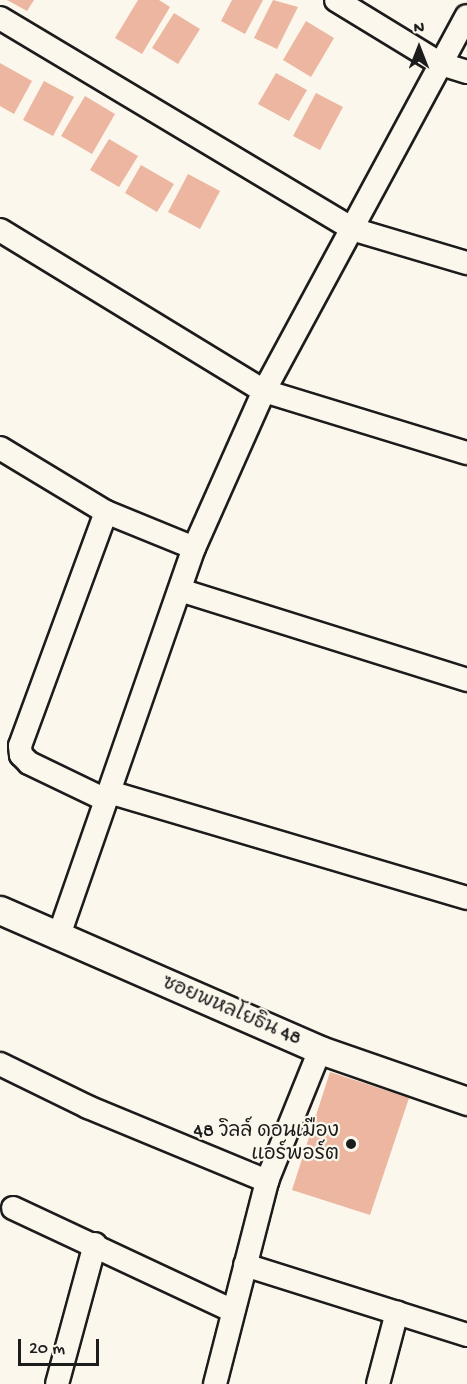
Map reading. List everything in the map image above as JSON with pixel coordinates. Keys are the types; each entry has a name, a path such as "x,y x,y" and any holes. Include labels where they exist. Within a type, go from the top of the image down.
{"street":[{"path":"336,0 441,64 467,72"},
{"path":"58,938 194,548 264,391 467,15"},
{"path":"0,18 352,229 467,263"},
{"path":"0,230 264,391 467,453"},
{"path":"0,448 106,512 194,548"},
{"path":"106,512 20,746 21,755 29,763 108,796 467,898"},
{"path":"180,590 467,680"},
{"name":"ซอยพหลโยธิน 48","path":"0,910 58,938 320,1050 467,1101"},
{"path":"214,1384 267,1181 320,1050"},
{"path":"0,1064 88,1107 267,1181"},
{"path":"13,1208 95,1244 233,1311"},
{"path":"57,1384 95,1244"},
{"path":"245,1265 467,1335"},
{"path":"378,1384 397,1312"}],"building":[{"path":"7,0 34,0 27,11"},
{"path":"138,0 159,0 170,7 142,54 115,38"},
{"path":"232,0 263,0 245,34 221,21"},
{"path":"273,0 298,7 277,49 254,38"},
{"path":"174,13 200,29 178,64 152,48"},
{"path":"306,21 334,38 311,77 283,60"},
{"path":"0,63 32,81 14,114 0,106"},
{"path":"276,73 307,90 289,121 258,104"},
{"path":"44,81 74,97 53,136 23,120"},
{"path":"316,93 343,107 320,150 293,136"},
{"path":"85,96 115,114 92,154 61,136"},
{"path":"109,139 138,156 119,187 90,170"},
{"path":"141,165 174,184 157,212 125,193"},
{"path":"188,174 220,191 200,229 168,212"},
{"name":"48 วิลล์ ดอนเมือง แอร์พอร์ต","path":"330,1072 409,1098 370,1215 292,1190"}],"place":[{"name":"48 วิลล์ ดอนเมือง แอร์พอร์ต","path":"351,1144"}]}
